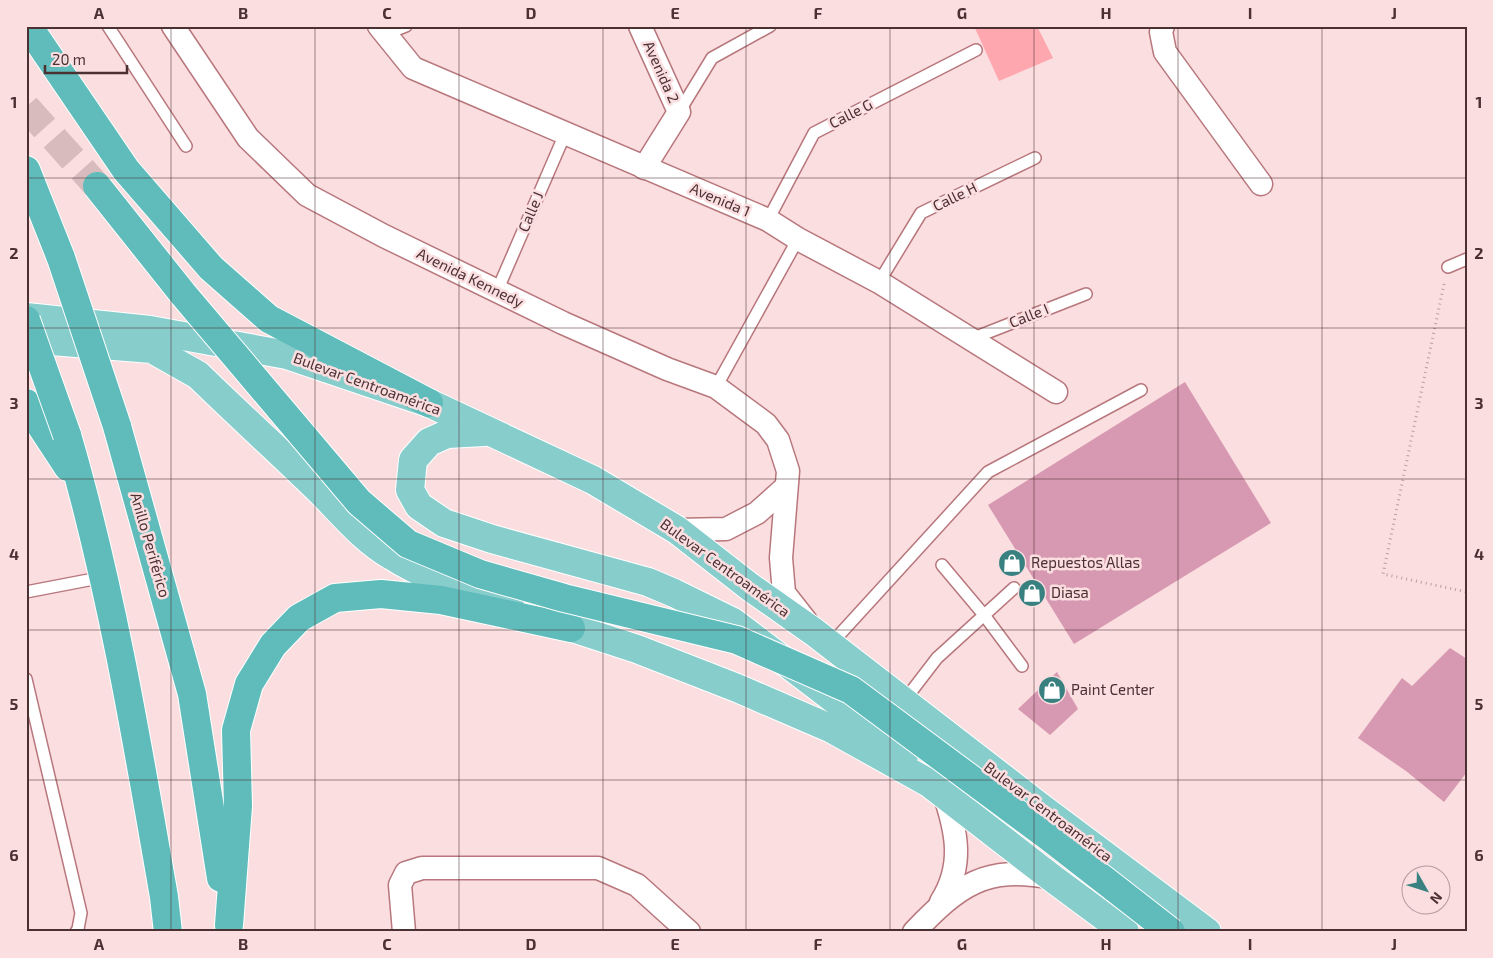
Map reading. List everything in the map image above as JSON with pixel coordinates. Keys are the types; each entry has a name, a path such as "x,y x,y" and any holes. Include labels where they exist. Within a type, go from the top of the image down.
{"highway":[{"path":"28,26 126,170 211,268 269,319 428,403"},
{"name":"Anillo Periférico","path":"26,170 61,258 117,426 192,694 229,928"},
{"path":"97,186 183,294 359,502 408,544 489,577 564,598 737,640 851,690 1049,837 1171,932"},
{"path":"26,319 83,490 104,577 128,694 164,897 168,932"},
{"path":"26,403 83,490"},
{"path":"229,928 238,806 236,730 249,684 273,645 300,618 336,598 381,594 441,600 571,628"}],"main road":[{"name":"Bulevar Centroamérica","path":"26,319 150,330 288,355 428,403 593,480 677,530 750,587 822,638 1039,806 1207,932"},
{"path":"26,339 152,349 159,352 198,375 349,522 378,547 393,557 444,582 571,628 637,649 746,692 832,729 936,788"},
{"path":"488,432 448,434 429,442 412,460 410,490 418,506 444,523 492,539 648,582 733,622 873,729 936,788 1125,932"}],"street":[{"name":"Avenida Kennedy","path":"173,26 248,138 307,194 384,236 563,323 667,369 716,386 766,424 778,440 788,471 781,558 784,593 822,638"},
{"name":"Avenida 2","path":"640,26 679,112 644,168"},
{"path":"1163,26 1161,32 1165,52 1261,184"},
{"name":"Avenida 1","path":"390,29 413,68 768,220 798,239 879,282 1056,392"},
{"path":"677,530 726,529 757,513 786,487"},
{"path":"936,788 951,815 957,853 948,891 938,907"},
{"path":"404,932 400,885 406,873 422,868 598,868 637,885 689,932"},
{"path":"914,932 938,907 957,891 979,880 1003,874 1028,873 1052,878"}],"lane":[{"path":"108,26 186,146"},
{"path":"679,112 712,58 770,26"},
{"name":"Calle G","path":"768,220 814,133 976,50"},
{"name":"Calle J","path":"497,291 565,134"},
{"name":"Calle H","path":"879,282 921,213 1035,158"},
{"path":"716,386 798,239"},
{"path":"1448,266 1467,259"},
{"name":"Calle I","path":"971,339 1086,294"},
{"path":"822,638 988,472 1141,390"},
{"path":"942,565 984,615 1022,666"},
{"path":"26,592 104,577"},
{"path":"904,701 937,658 1014,588"},
{"path":"26,679 81,913 76,932"}],"path":[{"path":"1448,266 1383,574 1467,592"}],"shaded area":[{"path":"974,26 1037,26 1053,58 999,81"}],"building":[{"path":"1185,382 1271,523 1074,644 988,505"},
{"path":"1450,648 1467,659 1467,772 1444,802 1406,771 1358,738 1402,678 1412,686"},
{"name":"Paint Center","path":"1057,672 1078,709 1050,735 1018,709"}],"tunnel":[{"path":"26,107 97,186"}],"place":[{"name":"Repuestos Allas","path":"1012,563"},
{"name":"Diasa","path":"1032,593"},
{"name":"Paint Center","path":"1052,690"}]}
